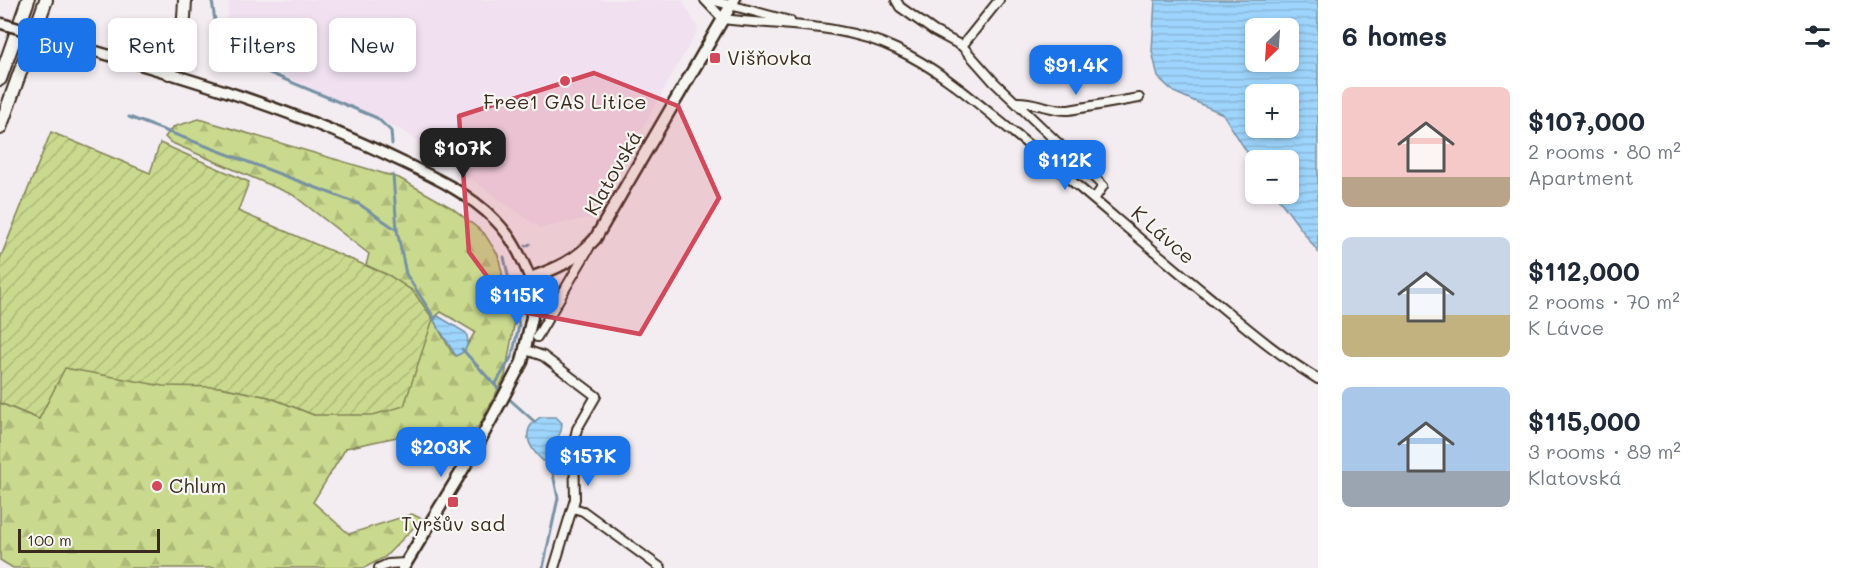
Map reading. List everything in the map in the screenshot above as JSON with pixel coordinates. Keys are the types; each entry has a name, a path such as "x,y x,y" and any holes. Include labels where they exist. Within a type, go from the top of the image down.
{"highway":[{"path":"0,58 21,0"},
{"path":"0,80 28,0"},
{"path":"40,18 46,0"},
{"path":"47,18 54,0"},
{"path":"169,73 184,18 185,0"},
{"path":"0,128 20,72"}],"main road":[{"name":"Klatovská","path":"530,278 568,263 595,239 733,2"},
{"path":"405,566 504,397 526,350 532,317 530,278"}],"street":[{"path":"705,0 723,19"},
{"name":"K Lávce","path":"711,0 733,2 797,24"},
{"path":"896,0 900,7 934,31 962,46 994,82 1103,186 1095,198"},
{"path":"962,46 999,0"},
{"name":"K Lávce","path":"723,19 797,24 837,30 895,48 929,66 1095,198 1294,365 1318,379"},
{"path":"0,23 278,108 339,132 462,194 486,211 506,231 520,253 530,278"},
{"path":"1016,102 1034,101 1060,110 1139,98"},
{"name":"Klatovská","path":"537,337 595,239"},
{"path":"526,350 543,356 596,396 577,429 574,442 573,508 554,568"},
{"path":"573,508 583,511 661,568"},
{"path":"379,568 388,564 405,566"}],"highlighted area":[{"path":"594,73 678,106 719,198 640,334 512,310 469,252 459,116"}],"shaded area":[{"path":"230,0 682,0 698,29 592,217 540,228 405,132 276,72 317,72 317,18 227,18"}],"green space":[{"path":"199,119 399,178 452,208 484,233 498,255 514,325 505,376 480,424 463,444 406,435 346,448 313,502 349,534 412,514 422,519 385,557 364,568 13,568 0,560 0,403 39,419 66,364 195,382 269,397 314,415 390,276 366,265 369,254 293,195 170,142 165,137 173,127","holes":["441,312 475,332 464,351 456,356 433,319"]},
{"path":"51,132 150,173 160,143 249,182 238,211 390,276 413,291 433,319 404,406 373,415 314,415 269,397 221,387 163,386 65,368 39,419 0,403 0,259"}],"water":[{"path":"1155,0 1318,0 1318,252 1282,204 1299,204 1299,150 1246,150 1223,114 1174,92 1158,77 1152,51"},
{"path":"438,316 466,333 468,341 465,351 456,356 433,319"},
{"path":"541,417 556,417 562,423 561,431 546,461 543,461 533,450 528,438 530,427"}],"waterway":[{"path":"212,0 219,35 226,48 241,61 377,118 391,131 392,144"},
{"path":"129,117 359,204 397,230"},
{"path":"393,175 397,230 406,274 435,319"},
{"path":"526,246 530,244"},
{"path":"495,385 512,356 519,326 504,257"},
{"path":"462,349 502,393"},
{"path":"507,397 535,422"},
{"path":"543,568 558,498 548,450"}],"place":[{"name":"Višňovka","path":"715,58"},
{"name":"Free1 GAS Litice","path":"565,81"},
{"name":"Chlum","path":"157,486"},
{"name":"Tyršův sad","path":"453,502"}]}
